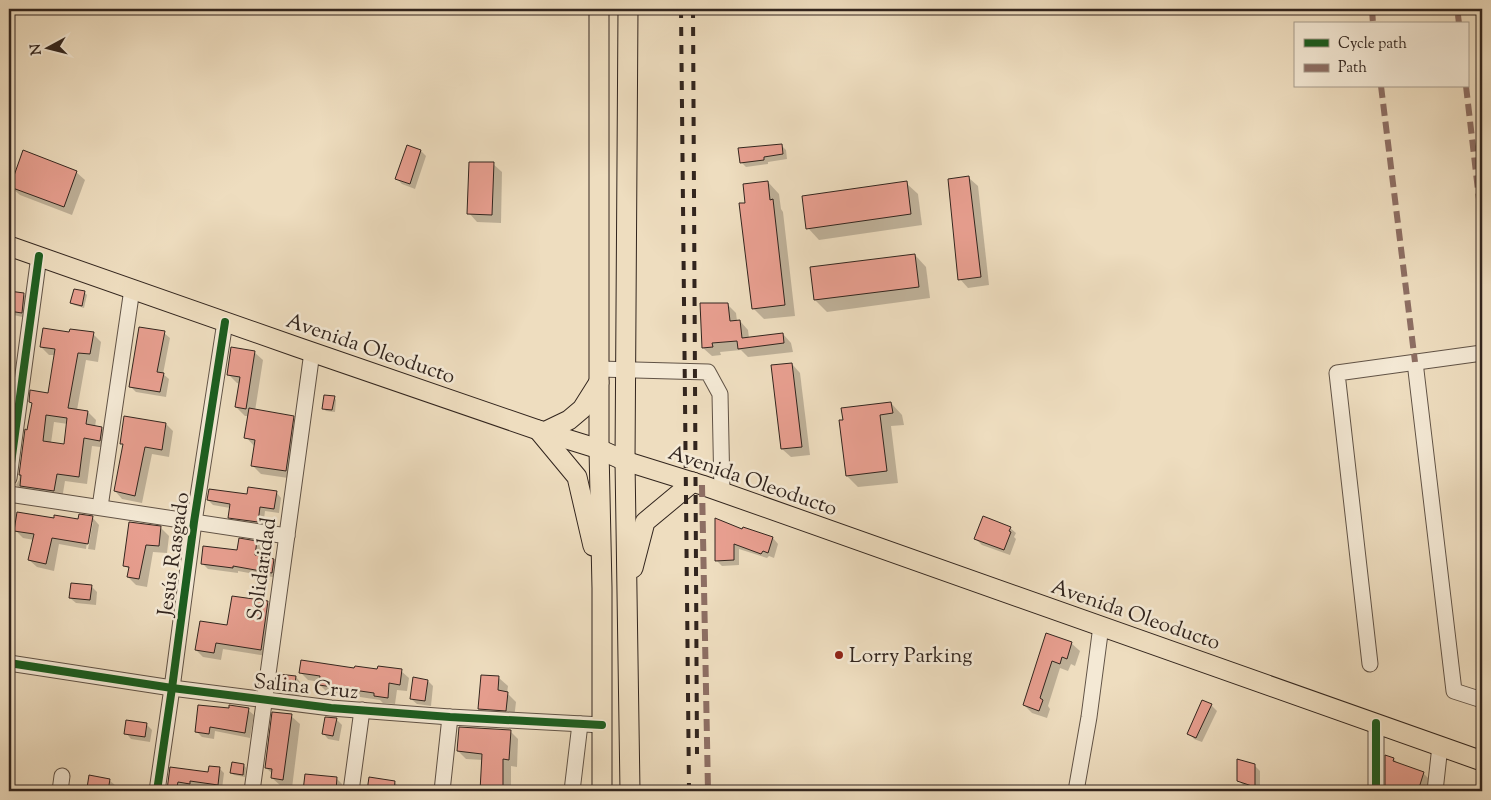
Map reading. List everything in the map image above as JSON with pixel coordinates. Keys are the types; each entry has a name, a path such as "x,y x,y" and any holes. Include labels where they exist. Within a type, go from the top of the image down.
{"main road":[{"path":"599,9 599,449 602,588 602,791"},
{"path":"628,9 625,461 630,791"},
{"name":"Avenida Oleoducto","path":"9,246 541,431 599,449 625,461 722,492 1482,761"},
{"path":"599,376 582,409 570,420 541,431 577,477 602,588"},
{"path":"627,588 646,522 693,482"},
{"path":"602,662 628,663"}],"street":[{"path":"9,478 39,256"},
{"path":"100,507 132,289"},
{"name":"Jesús Rasgado","path":"157,791 194,522 225,322"},
{"name":"Solidaridad","path":"252,791 312,352"},
{"path":"1370,664 1336,373 1482,353"},
{"path":"1416,362 1454,691 1482,700"},
{"path":"599,376 626,370 708,372 720,394 722,492"},
{"path":"9,494 287,536"},
{"path":"1076,791 1090,717 1101,626"},
{"name":"Salina Cruz","path":"9,663 172,688 330,708 602,725"},
{"path":"351,791 362,710"},
{"path":"442,791 450,717"},
{"path":"1376,723 1376,791"},
{"path":"572,791 580,724"},
{"path":"1435,791 1440,746"}],"building":[{"path":"782,144 783,154 764,157 764,160 740,163 738,148"},
{"path":"407,145 421,150 410,184 395,179"},
{"path":"23,150 77,171 64,207 10,187"},
{"path":"469,162 494,162 492,215 467,214"},
{"path":"969,176 981,277 958,280 948,179"},
{"path":"768,181 770,200 773,199 785,305 752,309 739,203 745,203 743,184"},
{"path":"907,181 911,214 806,229 802,196"},
{"path":"915,254 919,287 814,300 810,267"},
{"path":"74,289 85,291 82,306 70,303"},
{"path":"9,291 24,293 22,313 9,311"},
{"path":"700,303 728,303 730,321 740,320 742,338 783,333 784,343 738,349 737,341 712,343 713,347 702,348"},
{"path":"139,327 165,331 157,372 164,373 160,392 129,387"},
{"path":"43,328 69,332 70,329 94,332 90,354 78,353 68,408 88,411 86,424 102,427 100,441 84,438 79,477 57,474 54,491 20,486 21,475 19,475 25,429 27,430 32,403 29,402 30,390 48,393 55,349 40,347","holes":["46,415 67,418 64,444 43,441"]},
{"path":"231,347 255,351 246,409 235,407 240,377 227,375"},
{"path":"792,363 802,447 781,449 771,365"},
{"path":"324,395 335,396 332,410 322,409"},
{"path":"891,402 893,413 880,415 887,471 846,476 839,420 843,420 841,408"},
{"path":"249,408 294,416 286,471 251,466 255,440 244,438"},
{"path":"124,416 166,423 162,450 145,447 135,496 114,491 123,444 120,444"},
{"path":"248,487 277,491 274,509 260,507 258,522 228,518 230,504 207,500 209,489 247,494"},
{"path":"17,512 54,518 54,515 78,519 79,514 93,516 88,544 52,538 46,564 28,560 34,534 14,531"},
{"path":"983,516 1011,527 1004,550 974,539"},
{"path":"715,518 742,529 743,527 773,537 768,553 763,551 761,554 734,544 734,560 715,561"},
{"path":"129,522 161,526 159,546 146,545 139,579 127,577 129,567 123,566"},
{"path":"239,538 257,541 255,555 274,559 272,573 233,566 233,568 201,564 203,546 237,550"},
{"path":"71,583 92,585 90,600 69,598"},
{"path":"232,596 268,601 261,650 216,643 214,653 195,650 200,621 227,625"},
{"path":"1046,633 1072,642 1067,659 1062,657 1060,664 1052,661 1040,698 1043,700 1039,711 1023,705"},
{"path":"301,660 354,668 355,666 377,669 378,666 402,669 400,685 389,683 388,698 374,696 374,693 319,685 320,676 299,673"},
{"path":"278,674 296,676 294,692 275,690"},
{"path":"481,675 499,676 498,690 508,692 506,711 478,709"},
{"path":"413,677 428,680 425,701 410,699"},
{"path":"1202,700 1212,704 1196,738 1187,734"},
{"path":"198,705 229,708 229,705 249,708 245,733 210,727 209,734 195,732"},
{"path":"272,712 292,714 283,780 271,778 272,769 265,768"},
{"path":"325,717 337,718 333,736 322,734"},
{"path":"126,720 147,723 145,737 124,734"},
{"path":"459,727 511,730 509,760 503,759 503,791 480,791 482,754 457,751"},
{"path":"1385,755 1394,758 1393,761 1424,772 1418,791 1398,791 1385,787"},
{"path":"1237,759 1255,764 1255,787 1237,781"},
{"path":"232,762 244,764 243,775 230,773"},
{"path":"209,766 220,767 218,785 190,781 190,784 178,782 176,791 167,790 170,767 208,772"},
{"path":"305,774 337,777 336,791 303,791"},
{"path":"89,775 110,779 108,791 91,791 92,788 87,788"},
{"path":"369,777 395,781 394,791 367,791"}],"railway":[{"path":"681,9 689,791"},
{"path":"693,9 697,754"}],"marked path":[{"path":"1372,9 1373,22"},
{"path":"1458,15 1459,22"},
{"path":"1381,88 1415,362"},
{"path":"1466,88 1482,225"},
{"path":"702,485 708,791"}],"cycle path":[{"path":"9,478 39,256"},
{"path":"157,791 194,522 225,322"},
{"path":"9,663 172,688 331,708 450,717 602,725"},
{"path":"1376,723 1376,791"}],"place":[{"name":"Lorry Parking","path":"839,655"}]}
